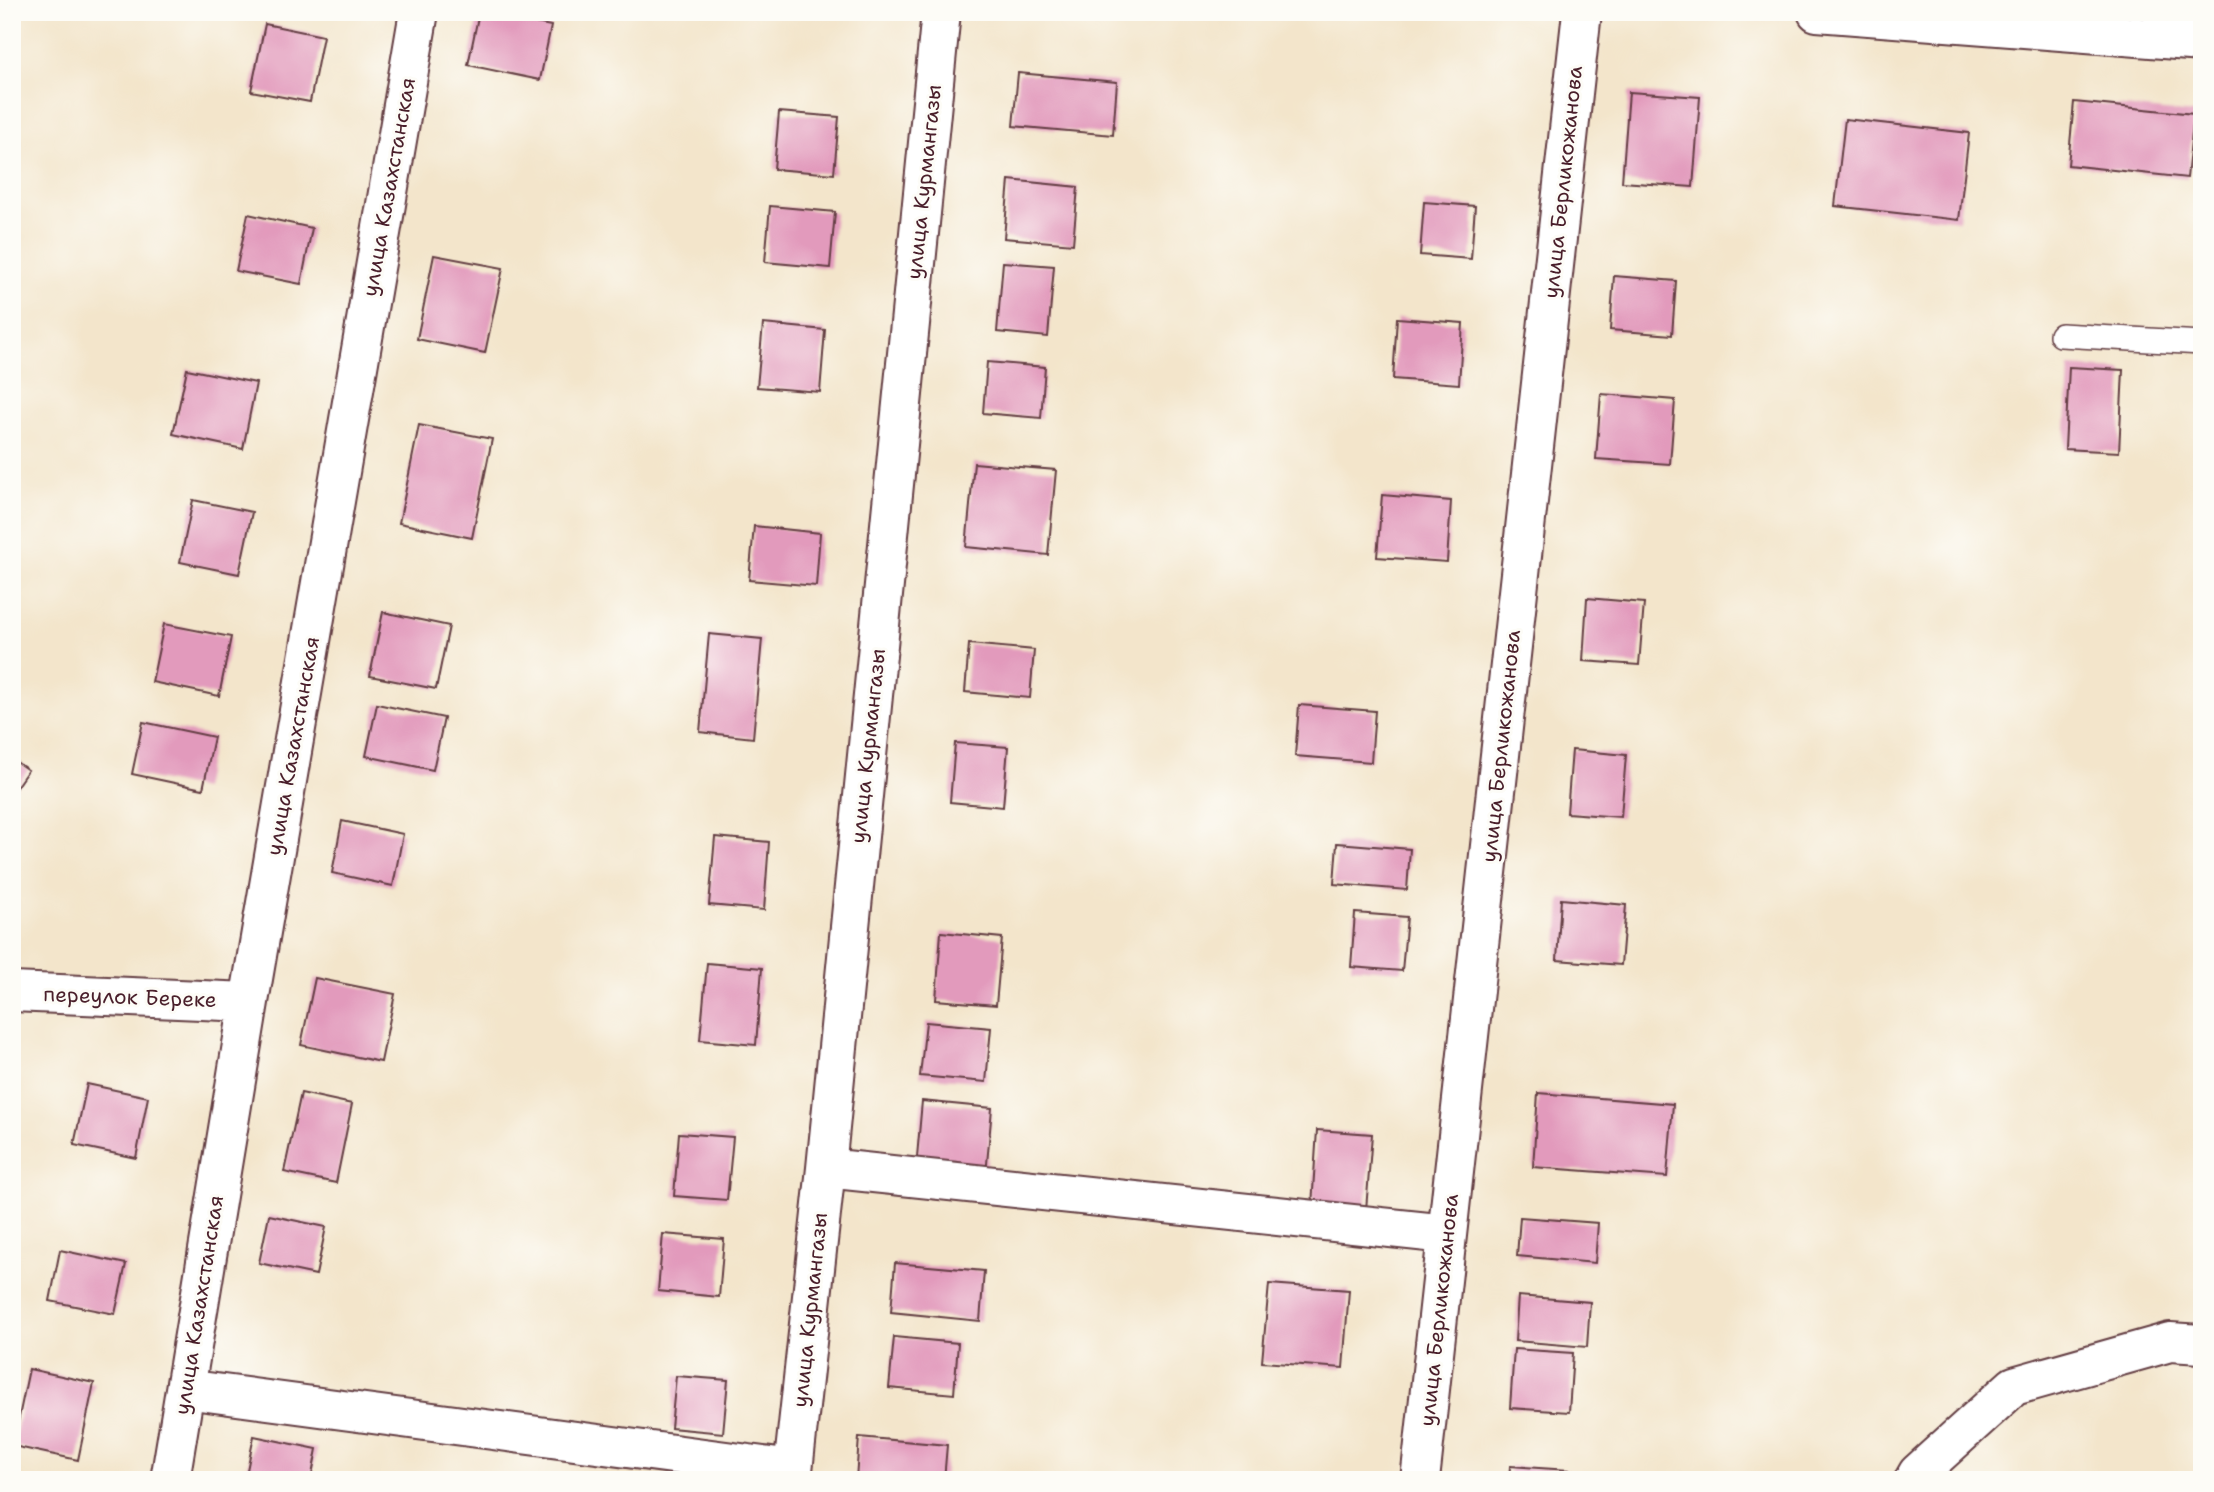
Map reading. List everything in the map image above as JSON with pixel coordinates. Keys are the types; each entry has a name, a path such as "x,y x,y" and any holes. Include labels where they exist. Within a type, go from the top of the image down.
{"street":[{"name":"улица Казахстанская","path":"170,1480 419,12"},
{"name":"улица Курмангазы","path":"792,1475 826,1168 941,12"},
{"name":"улица Берликожанова","path":"1420,1480 1582,12"},
{"path":"1817,12 2202,42"},
{"name":"переулок Береке","path":"12,992 249,1002"},
{"path":"826,1168 1447,1234"},
{"path":"1914,1480 1918,1473 2014,1386 2170,1342 2202,1344"},
{"path":"185,1389 792,1475"}],"lane":[{"path":"2062,335 2202,343"}],"building":[{"path":"479,12 551,26 540,80 468,65"},
{"path":"265,24 323,36 310,102 251,91"},
{"path":"1018,73 1117,82 1113,135 1013,126"},
{"path":"1629,92 1700,97 1693,187 1622,182"},
{"path":"2074,102 2194,114 2187,178 2068,165"},
{"path":"779,112 839,117 834,174 774,169"},
{"path":"1845,119 1969,133 1959,220 1835,206"},
{"path":"1009,180 1078,187 1073,244 1004,238"},
{"path":"1424,202 1475,206 1471,259 1420,255"},
{"path":"770,206 835,212 830,268 765,262"},
{"path":"248,214 312,228 301,284 236,271"},
{"path":"434,255 503,268 485,353 417,339"},
{"path":"1003,262 1054,266 1048,337 997,332"},
{"path":"1614,276 1676,281 1672,335 1610,330"},
{"path":"1397,318 1463,323 1459,384 1393,379"},
{"path":"763,324 825,330 820,392 757,387"},
{"path":"987,362 1045,367 1041,418 983,413"},
{"path":"2069,367 2123,370 2119,452 2065,449"},
{"path":"187,369 256,383 243,449 173,434"},
{"path":"1601,394 1675,400 1670,464 1596,459"},
{"path":"419,425 492,439 472,538 399,523"},
{"path":"974,463 1056,470 1048,555 966,547"},
{"path":"1382,495 1451,501 1447,562 1377,557"},
{"path":"193,500 252,512 239,574 180,562"},
{"path":"754,526 820,533 816,586 749,580"},
{"path":"1587,598 1644,603 1639,665 1583,661"},
{"path":"383,612 449,626 436,689 370,676"},
{"path":"164,624 231,637 219,696 152,682"},
{"path":"709,634 762,639 753,738 700,732"},
{"path":"969,644 1034,650 1030,698 965,692"},
{"path":"377,704 444,718 433,770 366,756"},
{"path":"1299,705 1375,711 1371,762 1295,756"},
{"path":"143,722 214,737 203,789 132,774"},
{"path":"955,743 1008,747 1003,807 950,802"},
{"path":"1572,750 1626,755 1621,817 1567,813"},
{"path":"12,759 28,770 12,793"},
{"path":"342,821 403,834 393,886 332,873"},
{"path":"715,837 769,842 764,910 709,905"},
{"path":"1337,843 1410,849 1407,890 1334,884"},
{"path":"1561,899 1626,905 1621,965 1557,960"},
{"path":"1355,913 1407,917 1402,971 1351,967"},
{"path":"941,932 1002,938 996,1005 936,1000"},
{"path":"707,963 762,968 756,1045 700,1040"},
{"path":"315,978 395,994 381,1062 301,1045"},
{"path":"926,1022 991,1028 986,1082 920,1076"},
{"path":"87,1084 148,1097 136,1158 74,1145"},
{"path":"301,1093 352,1104 336,1183 284,1172"},
{"path":"1538,1093 1673,1104 1667,1177 1533,1167"},
{"path":"922,1101 992,1108 986,1175 916,1168"},
{"path":"1317,1130 1372,1134 1366,1210 1312,1206"},
{"path":"679,1133 733,1137 727,1200 674,1196"},
{"path":"269,1215 326,1227 316,1275 259,1263"},
{"path":"1520,1217 1598,1223 1595,1263 1517,1256"},
{"path":"663,1234 724,1239 719,1297 658,1291"},
{"path":"60,1250 126,1264 115,1314 50,1301"},
{"path":"895,1263 984,1271 980,1321 891,1312"},
{"path":"1269,1284 1349,1290 1343,1368 1262,1362"},
{"path":"1518,1296 1590,1302 1587,1347 1515,1341"},
{"path":"894,1337 958,1343 954,1394 889,1388"},
{"path":"1514,1349 1573,1353 1569,1412 1510,1408"},
{"path":"29,1369 94,1383 78,1460 13,1446"},
{"path":"676,1376 728,1380 723,1433 671,1428"},
{"path":"254,1436 317,1449 311,1480 245,1480"},
{"path":"859,1437 947,1445 944,1480 856,1480"},
{"path":"1510,1466 1569,1470 1568,1480 1509,1480"}]}
